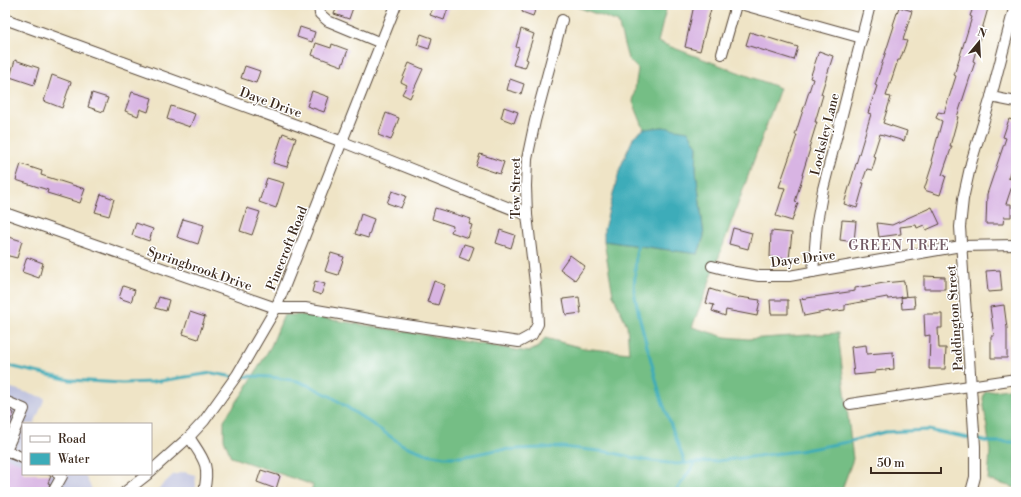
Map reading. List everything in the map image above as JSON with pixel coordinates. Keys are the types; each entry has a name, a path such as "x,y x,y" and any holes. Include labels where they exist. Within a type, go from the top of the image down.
{"street":[{"name":"Pinecroft Road","path":"152,470 189,438 204,421 238,375 276,308 396,5"},
{"path":"722,54 736,5"},
{"path":"744,5 862,38"},
{"name":"Locksley Lane","path":"813,272 816,222 870,5"},
{"name":"Paddington Street","path":"971,492 975,478 975,446 960,227 963,199 1015,5"},
{"path":"318,6 320,14 328,21 381,43"},
{"name":"Daye Drive","path":"5,19 342,142 527,215"},
{"name":"Tew Street","path":"532,335 538,324 527,215 527,159 535,121 562,20"},
{"path":"991,97 1016,102"},
{"name":"Springbrook Drive","path":"5,213 276,308 305,308 520,342 532,335"},
{"name":"Daye Drive","path":"712,266 759,276 789,276 961,246 1016,245"},
{"path":"850,404 1016,379"},
{"path":"5,401 24,409 5,450 22,458"},
{"path":"189,438 204,461 207,477 204,492"},
{"path":"53,492 62,476 60,475"},
{"path":"125,492 147,475"}],"shaded area":[{"path":"5,386 45,398 34,423 22,423 22,475 85,475 92,489 88,492 5,492"},
{"path":"184,472 195,475 195,492 155,492 173,475"}],"green space":[{"path":"572,5 667,5 658,42 780,88 692,327 725,337 748,339 838,333 853,459 841,492 311,492 313,485 231,457 224,439 224,420 245,390 271,346 284,315 303,315 528,352 539,347 545,338 583,348 629,353 627,325 613,295 604,241 698,254 704,236 696,170 697,146 663,127 644,129 633,102 638,69 628,59 618,22"},
{"path":"1016,388 1016,488 988,480 990,451 983,398 985,392"}],"water":[{"path":"663,127 688,131 697,146 696,170 704,236 698,254 604,241 604,229 620,168 634,136 644,129"}],"building":[{"path":"338,5 354,5 349,19 334,14"},
{"path":"434,5 449,5 444,20 430,15"},
{"path":"524,5 537,5 533,16 522,12"},
{"path":"694,5 712,5 700,51 685,47"},
{"path":"974,5 989,5 973,61 975,62 957,117 950,146 952,146 942,175 946,176 940,195 924,190 933,162 931,161 942,121 936,118 938,112 944,113 956,76 954,75 972,17 970,16"},
{"path":"899,7 912,11 903,40 907,41 900,60 898,60 886,96 891,97 883,123 907,131 904,141 880,134 873,156 876,157 872,170 867,169 862,183 864,183 857,208 844,204 871,114 868,113 877,86 875,85"},
{"path":"300,27 315,32 312,42 297,37"},
{"path":"521,29 534,34 526,59 528,60 525,68 513,65 519,48 516,47"},
{"path":"750,32 798,47 794,60 746,45"},
{"path":"421,34 432,38 429,49 417,45"},
{"path":"316,43 331,48 332,44 348,50 342,66 312,55"},
{"path":"819,51 833,56 821,94 823,95 815,122 817,122 795,202 798,203 792,221 776,216 785,188 779,187 797,135 795,135 813,79 810,78"},
{"path":"15,60 39,68 34,85 10,77"},
{"path":"409,63 423,69 410,98 402,94 407,85 401,82"},
{"path":"245,66 260,71 256,83 241,78"},
{"path":"52,75 71,82 62,108 44,101"},
{"path":"510,79 524,84 521,94 507,90"},
{"path":"312,91 329,97 324,112 307,106"},
{"path":"132,92 152,98 148,112 140,109 138,116 125,111"},
{"path":"92,93 108,98 103,112 88,107"},
{"path":"171,106 195,114 190,127 167,119"},
{"path":"504,107 518,112 514,123 501,118"},
{"path":"386,113 399,118 391,140 378,135"},
{"path":"1009,119 1016,121 1016,155 1008,178 1014,180 1006,204 1011,204 1011,217 1004,217 1003,224 986,224 987,194 1006,138 1003,137"},
{"path":"283,133 296,138 287,167 273,163"},
{"path":"480,154 504,162 500,174 476,166"},
{"path":"21,164 42,171 41,175 85,189 80,203 47,193 48,190 16,180"},
{"path":"267,178 284,183 276,208 259,202"},
{"path":"392,191 406,196 401,208 387,203"},
{"path":"101,194 114,199 109,216 95,212"},
{"path":"932,207 940,224 926,230 924,225 917,228 916,225 900,227 901,234 879,237 877,223 892,225"},
{"path":"247,208 260,212 252,235 240,231"},
{"path":"435,208 471,219 469,224 472,225 468,238 451,232 453,226 432,219"},
{"path":"361,214 374,219 368,238 355,234"},
{"path":"183,219 204,225 198,244 177,237"},
{"path":"842,220 856,221 854,242 840,240"},
{"path":"136,223 153,229 149,241 132,235"},
{"path":"733,228 752,233 748,249 729,244"},
{"path":"500,230 515,235 511,248 496,243"},
{"path":"771,231 792,233 789,259 770,257"},
{"path":"6,236 22,241 17,258 5,255"},
{"path":"464,244 474,247 469,261 459,257"},
{"path":"331,253 344,257 338,275 325,271"},
{"path":"570,255 585,266 575,280 560,269"},
{"path":"27,257 43,263 39,278 22,272"},
{"path":"1000,270 1002,291 988,292 986,271"},
{"path":"924,276 945,277 945,289 924,289"},
{"path":"315,281 325,284 321,295 312,292"},
{"path":"434,281 445,285 438,305 427,302"},
{"path":"904,281 906,297 888,299 887,297 845,305 845,310 829,311 804,316 800,299 855,291 855,288"},
{"path":"123,286 135,290 131,302 119,298"},
{"path":"710,289 738,298 760,300 757,316 726,310 725,316 712,311 714,305 706,303"},
{"path":"914,296 915,308 902,309 901,297"},
{"path":"159,297 169,300 166,311 155,308"},
{"path":"579,297 581,313 566,315 563,299"},
{"path":"770,300 788,300 788,314 771,314"},
{"path":"1004,305 1007,328 1007,358 991,358 991,336 994,336 990,307"},
{"path":"190,312 205,317 198,339 183,334"},
{"path":"924,314 942,314 942,328 938,328 939,348 946,348 945,369 929,369 930,335 925,336"},
{"path":"866,345 867,354 893,352 894,369 854,375 851,347"},
{"path":"5,409 14,413 5,433"},
{"path":"5,457 22,464 22,475 51,476 48,483 50,484 47,492 15,492 5,487"},
{"path":"261,470 280,476 276,489 257,482"}],"waterway":[{"path":"638,243 634,291 639,316 661,398 685,463"},
{"path":"5,365 70,380 122,383 153,382 212,373 234,377"},
{"path":"239,377 271,377 297,381 310,386 332,397 403,445 427,454 445,457 462,457 496,450 562,447 609,452 644,460 676,464 717,461 799,451 847,442 885,432 928,430 990,442 1016,442"},
{"path":"675,492 696,462"}],"district":[{"name":"GREEN TREE","path":"899,245"}]}
